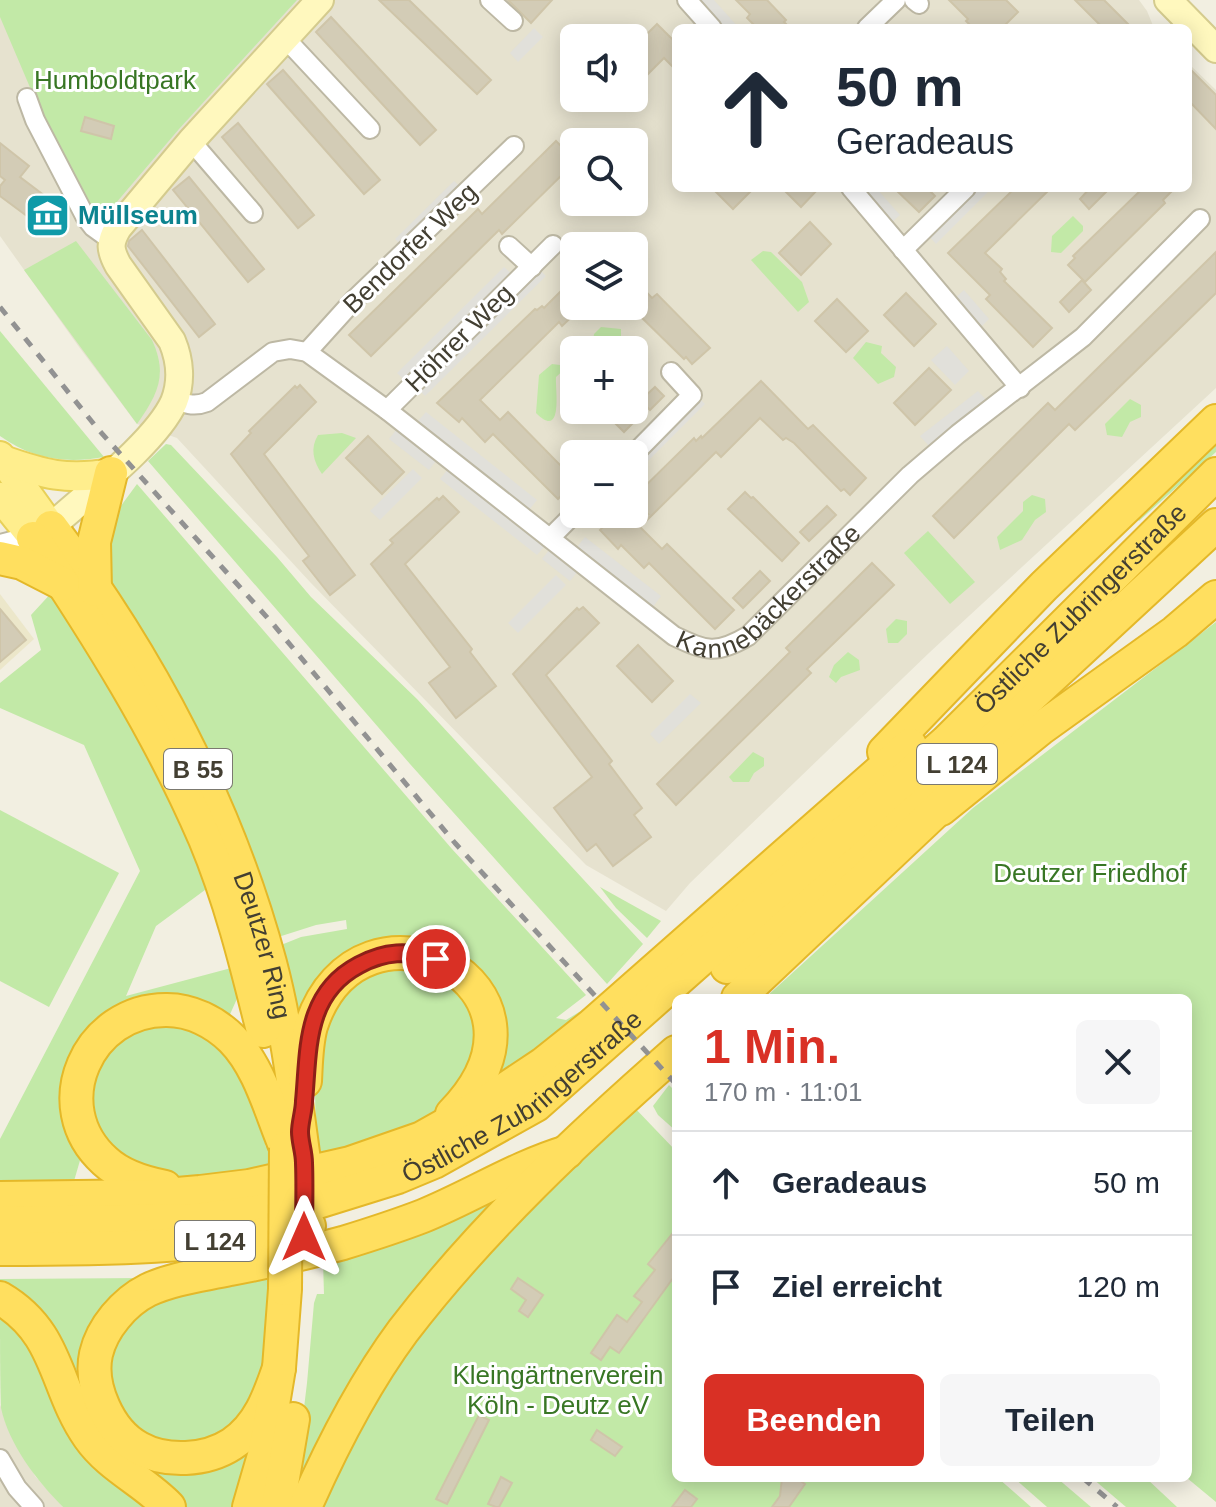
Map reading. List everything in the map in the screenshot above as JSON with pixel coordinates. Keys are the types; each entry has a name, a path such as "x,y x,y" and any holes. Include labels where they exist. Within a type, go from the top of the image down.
{"highway":[{"path":"296,1142 251,1064 232,1039 207,1020 182,1010 133,1014 112,1026 95,1042 81,1068 76,1093 78,1120 89,1144 105,1162 126,1176 200,1192 249,1186 350,1163 422,1138 486,1102 543,1064 592,1025 803,838 1044,586 1216,421"},
{"path":"0,558 22,563 80,587 111,473"},
{"name":"Östliche Zubringerstraße","path":"0,1223 194,1220 308,1205 398,1177 434,1162 536,1105 946,742 1216,474"},
{"name":"L 124","path":"803,838 1189,499"},
{"name":"Östliche Zubringerstraße","path":"697,994 964,758 1216,525"},
{"name":"Deutzer Ring","path":"42,532 80,587 122,678 170,764 248,930 259,968 282,1105 296,1142 279,1368 265,1452 249,1507"},
{"path":"742,994 1216,540"},
{"path":"926,821 1040,729 1175,632 1216,597"},
{"path":"296,1142 304,1101 306,1053 311,1026 322,1003 335,984 351,969 394,952 416,953 452,967 478,991 488,1012 491,1040 483,1069 470,1096 422,1138"},
{"name":"Östliche Zubringerstraße","path":"0,1249 118,1249 192,1244 280,1232 326,1222 423,1190 478,1165 541,1128 672,1015"},
{"path":"305,1507 334,1444 402,1333 470,1250 567,1152 672,1056"},
{"name":"L 124","path":"0,1266 167,1266 287,1279 344,1242 423,1215 529,1165 567,1152"},
{"name":"L 124","path":"0,1198 155,1196 200,1192"},
{"path":"279,1368 264,1409 252,1425 232,1444 201,1457 151,1454 136,1447 107,1413 94,1378 96,1353 107,1328 127,1303 148,1291 174,1281 287,1279"},
{"name":"Deutzer Ring","path":"278,1507 297,1397 302,1343 287,1279"},
{"path":"0,1298 27,1316 42,1338 78,1419 98,1448 113,1464 169,1507"}],"main road":[{"path":"1,458 62,478 111,473"},
{"name":"Deutzer Ring","path":"1,458 42,532"},
{"name":"Deutzer Ring","path":"0,497 42,532"}],"street":[{"path":"0,544 42,532 161,425 175,400 180,378 177,354 172,341 111,253 111,240 191,141 320,0"},
{"path":"490,0 513,21"},
{"path":"687,0 708,24"},
{"path":"871,24 896,0"},
{"path":"1168,0 1190,24"},
{"path":"1192,26 1216,49"},
{"path":"284,37 370,129"},
{"path":"27,98 35,120 86,218 111,240"},
{"path":"191,141 253,213"},
{"name":"Bendorfer Weg","path":"307,352 354,300 514,146"},
{"path":"854,192 1020,388"},
{"path":"903,250 962,192"},
{"name":"Kannebäckerstraße","path":"307,352 387,410 674,636 698,647 714,650 728,648 748,636 910,475 1083,337 1200,219"},
{"name":"Höhrer Weg","path":"387,410 553,245"},
{"name":"Höhrer Weg","path":"509,246 532,267"},
{"path":"175,400 191,406 207,402 273,352 290,349 307,352"},
{"path":"648,440 692,395 671,372"},
{"path":"550,538 560,528"},
{"path":"0,1459 17,1488 34,1507"}],"shaded area":[{"path":"0,0 1139,0 1152,24 672,24 672,192 1192,192 1192,67 1216,90 1216,388 930,652 690,883 666,911 586,865 310,582 177,438 137,424 0,236"},
{"path":"699,0 714,0 735,24 720,24"},
{"path":"534,28 543,37 518,62 510,53"},
{"path":"454,181 463,189 403,247 395,239"},
{"path":"864,192 880,192 900,215 891,223"},
{"path":"973,192 988,192 936,244 929,236"},
{"path":"504,267 513,275 405,381 397,373"},
{"path":"538,268 546,276 425,396 417,388"},
{"path":"964,290 989,319 980,328 955,298"},
{"path":"947,346 969,371 955,385 931,360"},
{"path":"978,391 987,401 929,446 920,436"},
{"path":"697,396 705,404 648,461 648,445"},
{"path":"426,412 537,500 529,510 417,422"},
{"path":"397,429 436,461 429,470 389,439"},
{"path":"413,469 422,478 380,520 370,511"},
{"path":"448,469 545,546 537,555 440,479"},
{"path":"585,537 661,596 653,607 577,547"},
{"path":"550,549 578,571 570,581 542,559"},
{"path":"556,575 566,585 518,633 508,623"},
{"path":"0,594 34,639 0,670"},
{"path":"690,694 701,703 659,744 650,734"},
{"path":"0,1405 35,1476 63,1507 0,1507"}],"green space":[{"name":"Humboldtpark","path":"0,0 297,0 179,129 104,217 96,217 49,132 0,17"},
{"path":"1073,216 1083,226 1083,231 1061,253 1051,252 1052,236"},
{"path":"76,241 152,340 157,352 158,384 137,424 24,270"},
{"path":"763,251 771,252 802,282 809,302 798,312 751,260"},
{"path":"601,327 621,329 621,336 594,334"},
{"path":"0,331 104,457 76,460 49,458 24,450 0,436"},
{"path":"866,342 882,346 881,353 896,367 894,377 878,384 853,358"},
{"path":"552,364 560,365 560,373 556,377 556,410 551,421 536,413 539,375"},
{"path":"1130,399 1141,405 1141,417 1130,422 1122,437 1107,435 1105,424"},
{"path":"342,433 356,438 322,474 314,454 318,435"},
{"path":"1216,439 1216,452 1139,521 1135,516"},
{"path":"166,444 171,445 311,597 417,699 643,944 607,984 410,764 148,461"},
{"path":"137,484 452,849 586,995 556,1018 566,1020 584,1009 590,1015 482,1097 499,1024 400,943 295,1026 276,947 301,937 347,929 346,920 316,925 272,939 103,568 112,518"},
{"path":"1032,495 1045,499 1046,512 1035,520 1022,540 1000,550 997,537 1023,511 1023,502"},
{"path":"928,531 975,582 950,604 904,553"},
{"path":"54,590 163,768 209,887 156,926 126,996 235,967 240,992 227,1021 105,1019 72,1138 81,1157 74,1181 0,1185 0,1139 140,871 84,745 0,708 0,683 41,650 31,615"},
{"path":"896,619 907,621 907,634 898,643 888,643 886,629"},
{"name":"Deutzer Friedhof","path":"1216,622 1216,1502 1192,1482 1192,994 769,994 973,808"},
{"path":"848,652 859,660 860,670 841,677 836,683 829,677 834,665"},
{"path":"753,752 764,758 764,766 754,773 749,782 733,782 729,777"},
{"path":"0,810 119,873 49,1007 0,981"},
{"path":"600,887 661,921 647,938 616,908"},
{"path":"377,966 433,967 479,1016 477,1067 427,1122 319,1163 315,1085 321,1024 326,1010 336,999"},
{"path":"193,1025 248,1075 266,1147 269,1147 271,1175 165,1182 98,1141 89,1073 131,1026"},
{"path":"669,1085 672,1088 672,1127 658,1115 653,1106"},
{"name":"Kleingärtnerverein Köln - Deutz eV","path":"632,1105 672,1147 672,1482 1003,1482 1031,1507 309,1507 432,1305"},
{"path":"518,1182 292,1507 314,1303 317,1294 324,1294 323,1261"},
{"path":"273,1270 277,1302 260,1392 218,1442 150,1445 105,1391 116,1330 182,1285"},
{"path":"144,1278 100,1323 125,1453 252,1437 235,1507 182,1507 127,1465 0,1288 0,1279"},
{"path":"0,1308 155,1507 63,1507 43,1486 17,1449 1,1408"},
{"path":"1019,1482 1062,1482 1091,1507 1047,1507"},
{"path":"1097,1482 1150,1482 1177,1507 1126,1507"}],"building":[{"path":"379,0 409,0 491,80 477,94"},
{"path":"508,0 552,0 531,23"},
{"path":"736,0 767,0 786,20 786,24 753,24 747,18 750,14"},
{"path":"949,0 1006,0 1018,12 1006,24 969,24 968,19"},
{"path":"1075,0 1104,0 1128,24 1099,24"},
{"path":"331,17 436,130 420,145 316,32"},
{"path":"657,24 672,39 672,66 664,58 648,74 648,33"},
{"path":"283,70 380,180 364,194 267,84"},
{"path":"1192,71 1216,95 1216,129 1192,104"},
{"path":"85,117 114,126 111,139 81,131"},
{"path":"238,123 314,215 298,228 222,137"},
{"path":"556,141 560,145 560,177 502,234 499,230 371,356 349,335 478,209 482,214"},
{"path":"0,143 29,166 20,177 66,212 50,233 0,196 0,186 5,180 0,176"},
{"path":"189,177 264,269 248,282 173,190"},
{"path":"716,192 750,192 733,209"},
{"path":"786,192 815,192 801,207"},
{"path":"898,192 931,192 935,196 919,212"},
{"path":"1011,192 1047,192 985,253 1002,269 1000,272 1006,279 1004,281 1052,328 1033,347 986,299 990,295 948,253"},
{"path":"1086,192 1106,192 1089,209 1080,199"},
{"path":"1139,192 1171,192 1163,200 1165,203 1085,282 1068,265 1075,258 1073,256"},
{"path":"810,222 831,244 801,275 779,253"},
{"path":"142,230 215,324 199,337 128,246 129,241"},
{"path":"1216,252 1216,293 1075,430 1069,424 954,538 933,516 1048,403 1055,410"},
{"path":"1082,280 1091,290 1069,312 1060,302"},
{"path":"560,292 560,320 568,320 562,326 559,322 480,400 500,420 508,412 560,465 558,499 493,434 485,442 462,418 459,422 437,403 535,309 544,308"},
{"path":"906,293 936,324 914,346 884,315"},
{"path":"648,294 652,298 657,294 710,348 692,364 686,357 684,359 644,320 648,320"},
{"path":"837,299 868,331 846,352 815,321"},
{"path":"929,368 951,390 915,425 894,403"},
{"path":"761,381 808,429 813,425 866,478 850,495 844,489 841,491 794,443 786,438 783,440 760,418 721,457 716,452 648,519 648,483 694,438 696,441"},
{"path":"300,385 316,402 264,454 355,575 330,595 303,561 309,556 231,454 251,433 249,431 295,386"},
{"path":"655,387 664,396 650,410 648,408 648,394"},
{"path":"616,424 632,424 624,432"},
{"path":"368,436 404,472 382,494 346,458"},
{"path":"745,492 799,543 782,561 728,509"},
{"path":"443,496 459,512 405,564 472,649 470,652 496,686 456,718 429,683 450,667 371,564 393,543 390,540"},
{"path":"827,506 836,515 809,541 800,532"},
{"path":"641,528 662,549 667,544 734,610 715,629 649,563 644,568 621,545 618,549 600,530"},
{"path":"872,563 894,585 807,669 811,673 676,805 657,784 790,652 786,648"},
{"path":"760,571 770,581 743,608 733,598"},
{"path":"583,607 599,623 546,675 612,761 609,764 642,808 634,815 651,837 613,866 596,844 587,851 554,808 592,777 513,674 577,608"},
{"path":"0,609 26,640 0,662"},
{"path":"638,645 673,681 652,702 617,666"},
{"path":"672,1234 672,1280 619,1353 610,1347 601,1360 591,1353 617,1315 627,1322 642,1302 634,1296 655,1270 648,1264"},
{"path":"518,1278 543,1295 528,1317 519,1311 526,1300 511,1289"},
{"path":"479,1415 489,1420 447,1504 436,1499"},
{"path":"597,1430 622,1447 615,1456 591,1440"},
{"path":"501,1477 512,1483 499,1507 496,1507 488,1504"},
{"path":"782,1482 805,1484 789,1507 772,1507 780,1496"},
{"path":"685,1490 697,1499 691,1507 672,1507"}],"railway":[{"path":"0,307 97,428 273,624 455,843 672,1080"},
{"path":"1088,1482 1117,1507"}],"place":[{"name":"Müllseum","path":"47,215"}],"route":[{"path":"304,1237 304,1160 300,1132 311,1026 335,984 351,969 394,952 416,953 436,959"}]}
